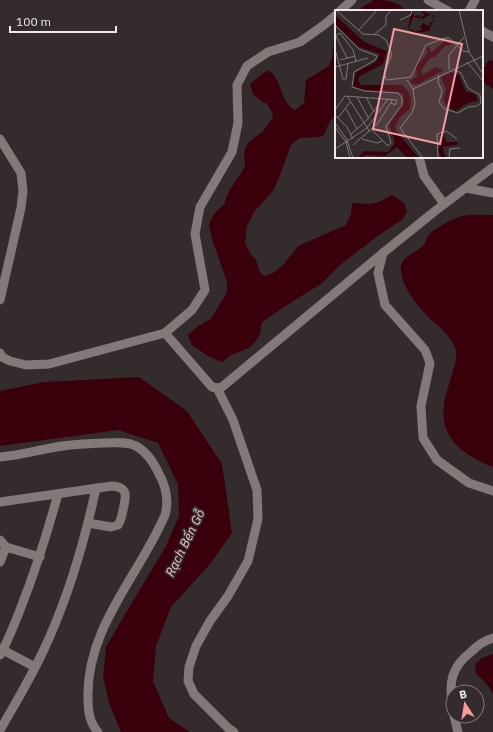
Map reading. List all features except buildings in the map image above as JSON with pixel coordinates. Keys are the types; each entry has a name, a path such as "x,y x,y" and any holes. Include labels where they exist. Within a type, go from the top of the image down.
{"street":[{"path":"341,10 352,0"},
{"path":"428,0 446,10"},
{"path":"470,10 475,0"},
{"path":"0,353 2,357 10,362 26,365 49,364 165,333 192,310 205,290 195,234 200,207 232,152 238,123 237,85 247,66 268,52 300,42 335,16"},
{"path":"483,32 493,37"},
{"path":"0,139 21,173 23,191 21,208 0,300"},
{"path":"419,158 424,176 444,204"},
{"path":"165,333 212,387 222,387 382,253 493,167"},
{"path":"466,188 493,193"},
{"path":"382,253 378,273 385,304 425,350 430,363 421,406 423,438 436,460 469,483 493,491"},
{"path":"217,388 233,420 257,490 258,519 248,561 228,596 210,621 196,646 189,667 188,681 194,694 228,728 234,732"},
{"path":"0,457 64,446 123,443 141,449 158,470 162,480 167,500 165,515 144,558 132,576 103,629 92,657 88,690 88,708 92,724 98,732"},
{"path":"0,502 112,486 117,486 125,492 126,496 122,519 118,525 111,527 88,523"},
{"path":"0,730 35,667 50,636 74,570 88,523 96,488"},
{"path":"35,667 1,653 22,605 40,557 58,494"},
{"path":"0,562 3,544 40,557"},
{"path":"451,684 456,666 466,655 479,645 493,638"}],"water":[{"path":"374,0 383,0 399,5 406,10 359,10"},
{"path":"335,37 335,117 330,121 324,135 319,137 300,138 291,145 273,191 254,212 247,226 245,243 250,253 256,260 260,272 264,276 273,273 284,264 298,246 346,225 351,214 352,203 371,204 392,195 404,203 407,211 403,219 379,235 340,265 321,284 262,322 260,334 249,348 231,355 222,362 208,356 192,345 188,335 198,326 211,319 227,292 227,282 212,239 209,225 214,214 224,204 230,189 242,172 245,165 244,152 248,143 263,131 273,118 272,112 267,104 253,94 250,84 269,70 275,76 288,104 295,110 304,103 306,80 329,66 332,57"},
{"path":"489,60 493,61 493,89 483,82 483,69"},
{"path":"466,215 493,215 493,467 470,456 454,442 448,433 444,423 443,411 445,397 456,361 455,348 447,335 429,318 412,298 403,281 401,268 404,260 410,254 423,246 428,236 444,224"},
{"name":"Rạch Bến Gỗ","path":"139,377 187,411 222,464 232,533 211,563 171,607 156,646 153,681 169,718 190,732 121,732 109,703 103,676 106,647 166,546 179,516 178,484 158,443 118,430 0,446 0,391 44,382"},
{"path":"493,654 493,694 476,673 475,664 482,658"}]}
